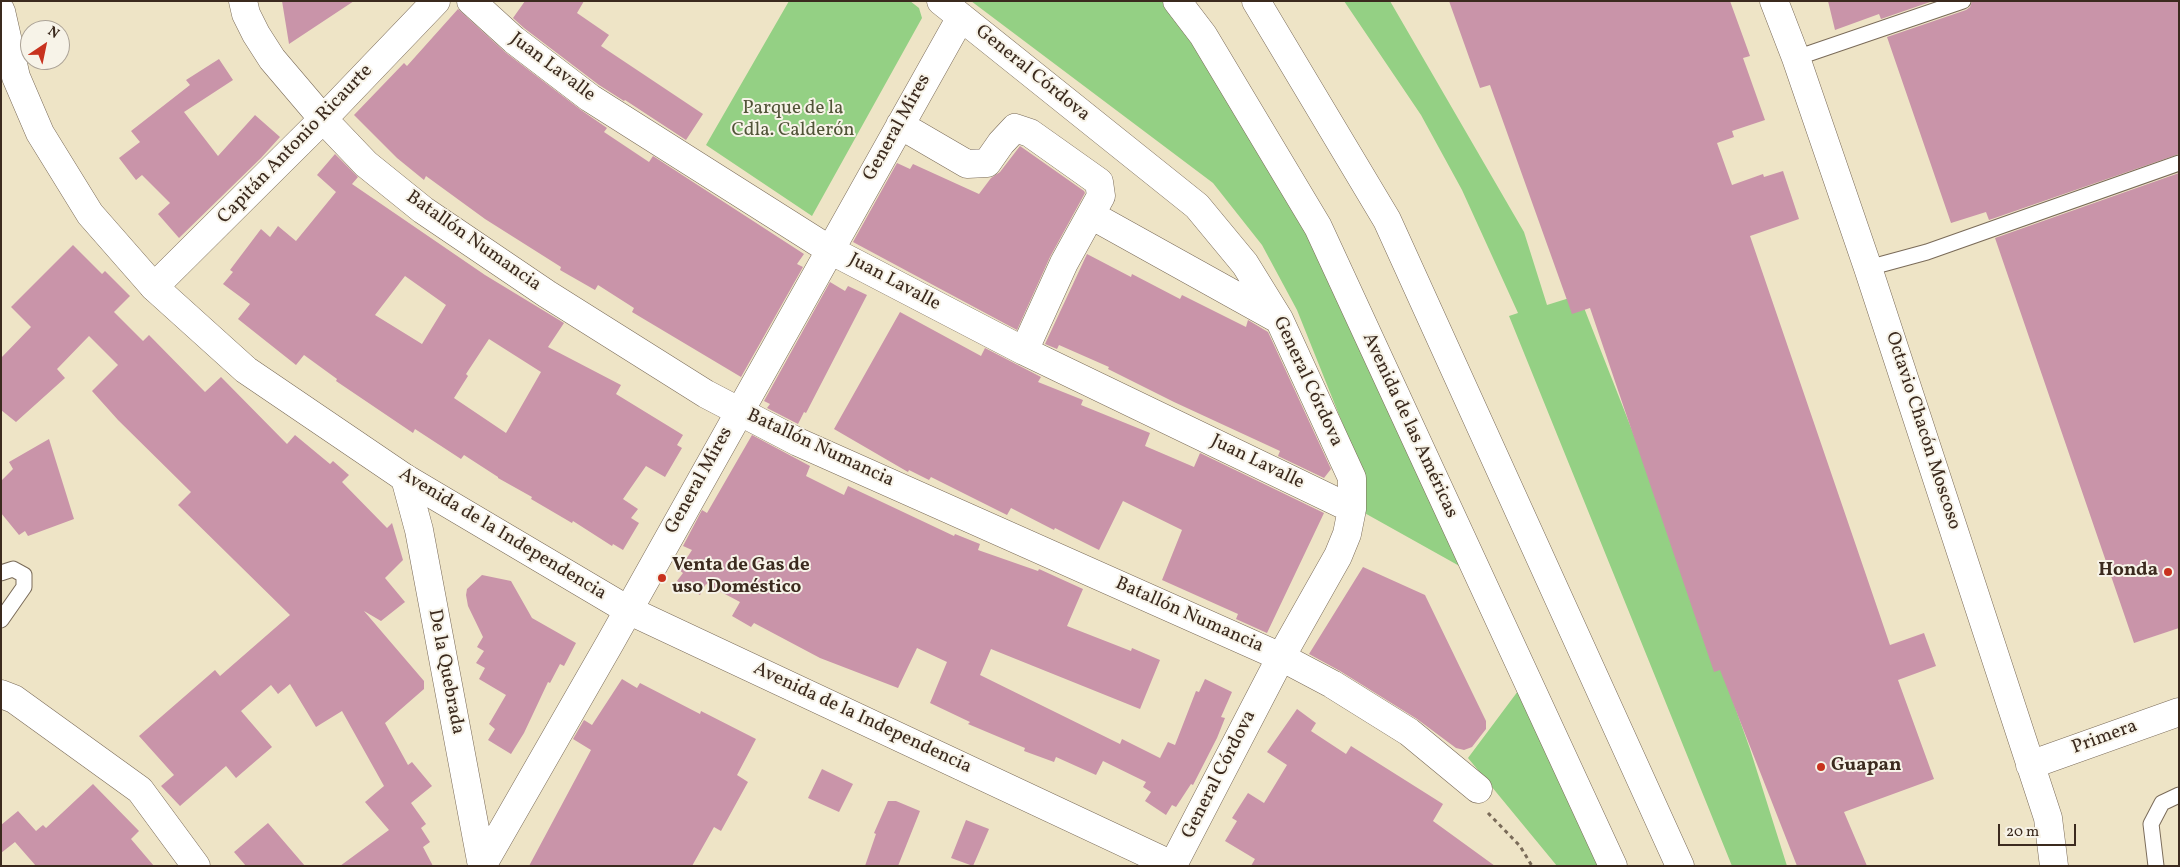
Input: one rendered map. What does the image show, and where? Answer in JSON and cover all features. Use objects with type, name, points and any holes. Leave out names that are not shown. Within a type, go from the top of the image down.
[{"type":"street","name":"Batallón Numancia","points":[[243,1],[246,14],[272,59],[323,119],[366,164],[423,210],[480,250],[706,394],[798,442],[1281,657],[1332,684],[1409,732],[1478,789]]},
{"type":"street","name":"Capitán Antonio Ricaurte","points":[[154,287],[323,119],[436,1]]},
{"type":"street","name":"Juan Lavalle","points":[[471,1],[521,45],[590,98],[830,250],[1024,350],[1352,509]]},
{"type":"street","name":"Avenida de las Américas","points":[[1177,1],[1203,35],[1318,228],[1613,866]]},
{"type":"street","points":[[1256,1],[1387,220],[1680,866]]},
{"type":"street","name":"Octavio Chacón Moscoso","points":[[1774,1],[1796,58],[1868,268],[2048,818],[2054,866]]},
{"type":"street","name":"General Mires","points":[[482,866],[900,125],[951,9]]},
{"type":"street","name":"General Córdova","points":[[951,9],[1197,206],[1246,264],[1279,319],[1352,478],[1352,509],[1347,534],[1338,556],[1281,657],[1174,866]]},
{"type":"street","name":"Avenida de la Independencia","points":[[1,11],[9,74],[40,133],[90,214],[154,287],[246,370],[405,478],[628,610],[1174,866]]},
{"type":"street","points":[[900,125],[966,164],[987,163],[1001,143],[1015,128],[1030,133],[1099,182],[1101,196],[1064,263],[1024,350]]},
{"type":"street","points":[[1091,215],[1279,319]]},
{"type":"street","name":"De la Quebrada","points":[[405,478],[419,530],[482,866]]},
{"type":"street","points":[[1,694],[14,699],[140,790],[196,866]]},
{"type":"street","name":"Primera","points":[[2030,765],[2179,712]]},
{"type":"lane","points":[[1796,58],[1963,1]]},
{"type":"lane","points":[[1868,268],[1927,252],[2179,163]]},
{"type":"lane","points":[[1,573],[12,568],[24,575],[24,587],[1,620]]},
{"type":"lane","points":[[2156,866],[2151,824],[2162,804],[2179,795]]},
{"type":"path","points":[[1478,789],[1483,808],[1492,820],[1520,846],[1532,866]]},
{"type":"green space","name":"Parque de la Cdla. Calderón","points":[[789,1],[910,1],[919,8],[922,18],[812,216],[706,145]]},
{"type":"green space","points":[[971,1],[1162,1],[1193,43],[1311,232],[1463,568],[1361,511],[1364,477],[1297,310],[1262,245],[1213,183]]},
{"type":"green space","points":[[1344,1],[1390,1],[1524,232],[1547,305],[1579,295],[1681,555],[1750,749],[1787,866],[1732,866],[1509,316],[1518,313],[1462,190],[1421,115]]},
{"type":"green space","points":[[1521,687],[1606,866],[1557,866],[1468,758]]},
{"type":"building","points":[[282,1],[354,1],[289,44]]},
{"type":"building","points":[[525,1],[584,1],[577,13],[609,35],[601,46],[703,114],[686,140],[599,85],[524,28],[513,18]]},
{"type":"building","points":[[1449,1],[1730,1],[1750,56],[1743,58],[1765,120],[1732,131],[1734,137],[1717,143],[1732,185],[1763,174],[1764,177],[1783,171],[1799,219],[1750,236],[1890,645],[1924,633],[1936,666],[1898,680],[1934,779],[1844,812],[1867,866],[1797,866],[1720,670],[1714,672],[1590,308],[1572,314],[1490,85],[1480,88]]},
{"type":"building","points":[[1828,1],[1933,1],[1881,19],[1879,14],[1835,30]]},
{"type":"building","points":[[1972,1],[2179,1],[2179,154],[1989,220],[1986,212],[1951,223],[1887,37],[1966,10],[1970,7]]},
{"type":"building","points":[[458,9],[505,52],[607,128],[604,132],[649,162],[653,156],[804,254],[797,264],[803,267],[741,377],[632,312],[634,308],[598,285],[595,290],[560,270],[561,267],[485,219],[426,176],[424,180],[397,158],[354,115],[404,63],[407,66]]},
{"type":"building","points":[[219,59],[233,80],[184,112],[218,156],[255,115],[280,137],[179,238],[158,214],[170,203],[142,175],[136,180],[119,158],[140,142],[131,131],[190,85],[186,80]]},
{"type":"building","points":[[1020,146],[1085,193],[1050,257],[1017,330],[853,242],[897,163],[910,169],[913,164],[979,194],[991,178],[1000,172]]},
{"type":"building","points":[[335,154],[358,177],[352,184],[485,275],[564,323],[548,347],[621,385],[616,394],[683,435],[677,445],[682,448],[665,477],[646,466],[623,499],[638,509],[631,518],[639,523],[623,550],[613,544],[612,546],[573,521],[572,523],[531,499],[532,497],[498,478],[464,455],[461,459],[415,429],[413,433],[336,381],[337,379],[304,355],[296,365],[238,319],[250,304],[223,284],[233,272],[230,270],[261,229],[270,237],[278,226],[296,241],[336,192],[317,175]],"holes":[[[405,276],[446,305],[422,344],[375,315]],[[489,339],[541,372],[506,433],[454,398],[468,376],[466,374]]]},
{"type":"building","points":[[2179,173],[2179,628],[2134,643],[1995,238]]},
{"type":"building","points":[[73,245],[102,274],[105,271],[130,296],[114,312],[143,341],[149,335],[205,392],[221,377],[287,444],[295,435],[330,464],[333,461],[349,475],[342,482],[387,528],[392,523],[403,560],[385,578],[405,602],[381,621],[364,611],[424,681],[424,689],[385,723],[408,765],[412,762],[432,786],[411,803],[426,824],[421,828],[430,842],[423,847],[433,866],[340,866],[389,830],[365,802],[384,786],[342,711],[316,727],[290,684],[278,694],[271,685],[241,711],[272,747],[236,778],[226,766],[180,806],[161,786],[174,775],[139,736],[215,670],[220,676],[290,615],[178,505],[191,492],[118,420],[92,391],[118,365],[89,336],[57,369],[65,378],[16,422],[1,410],[1,358],[31,327],[11,307]]},
{"type":"building","points":[[1087,254],[1131,277],[1132,274],[1180,299],[1182,295],[1246,327],[1248,320],[1268,332],[1331,469],[1324,478],[1278,456],[1280,451],[1174,402],[1108,369],[1109,367],[1059,345],[1057,349],[1045,344]]},
{"type":"building","points":[[830,282],[845,291],[848,286],[867,295],[806,413],[804,412],[798,424],[767,408],[770,404],[764,401]]},
{"type":"building","points":[[900,312],[981,356],[985,348],[1041,377],[1038,382],[1083,400],[1081,405],[1150,433],[1145,446],[1194,467],[1200,453],[1324,513],[1267,633],[1236,619],[1238,614],[1162,580],[1182,530],[1123,501],[1099,550],[1011,508],[1007,515],[931,477],[929,480],[909,470],[908,472],[834,429]]},
{"type":"building","points":[[752,435],[810,466],[806,476],[844,495],[848,486],[954,536],[955,534],[980,544],[978,550],[1038,571],[1039,569],[1083,589],[1067,626],[1131,651],[1132,648],[1160,660],[1140,709],[991,649],[980,675],[1120,744],[1122,739],[1160,758],[1168,742],[1175,745],[1196,691],[1199,692],[1205,679],[1232,692],[1221,717],[1225,718],[1217,738],[1193,785],[1191,784],[1176,807],[1172,805],[1166,815],[1145,801],[1151,792],[1143,787],[1146,782],[1103,761],[1096,775],[1056,757],[1054,762],[1024,751],[1025,748],[968,724],[970,722],[930,703],[947,662],[917,648],[898,688],[820,658],[754,623],[751,627],[732,616],[740,602],[706,584],[700,595],[677,581],[683,573],[679,570],[692,550],[683,546],[702,510],[707,513]]},
{"type":"building","points":[[49,439],[74,519],[28,536],[25,531],[19,535],[1,513],[1,481],[13,469],[9,462]]},
{"type":"building","points":[[1363,567],[1425,595],[1486,721],[1486,729],[1472,747],[1464,750],[1456,748],[1417,719],[1309,654]]},
{"type":"building","points":[[482,575],[511,581],[532,618],[576,643],[564,666],[560,664],[550,683],[548,682],[524,733],[511,754],[488,740],[495,729],[489,724],[506,695],[479,679],[485,668],[476,663],[484,651],[477,647],[483,637],[468,606],[466,595],[467,589]]},
{"type":"building","points":[[622,679],[637,688],[640,683],[700,714],[701,711],[756,739],[737,775],[748,782],[721,831],[714,827],[692,866],[529,866],[591,750],[573,739],[584,720],[592,725]]},
{"type":"building","points":[[1297,709],[1316,723],[1311,731],[1346,754],[1351,746],[1443,804],[1433,821],[1495,866],[1251,866],[1255,859],[1225,841],[1237,821],[1232,818],[1248,793],[1264,803],[1287,765],[1267,752]]},
{"type":"building","points":[[822,769],[853,784],[839,812],[808,798]]},
{"type":"building","points":[[93,784],[139,831],[131,839],[154,866],[36,866],[15,842],[1,853],[1,825],[18,811],[36,831],[43,825],[46,828]]},
{"type":"building","points":[[888,801],[896,801],[920,811],[898,866],[865,866],[876,834],[874,833]]},
{"type":"building","points":[[966,820],[989,829],[973,866],[951,858]]},
{"type":"building","points":[[268,823],[305,866],[246,866],[234,852]]},
{"type":"place","name":"Honda","points":[[2168,572]]},
{"type":"place","name":"Venta de Gas de uso Doméstico","points":[[662,578]]},
{"type":"place","name":"Guapan","points":[[1821,767]]}]
